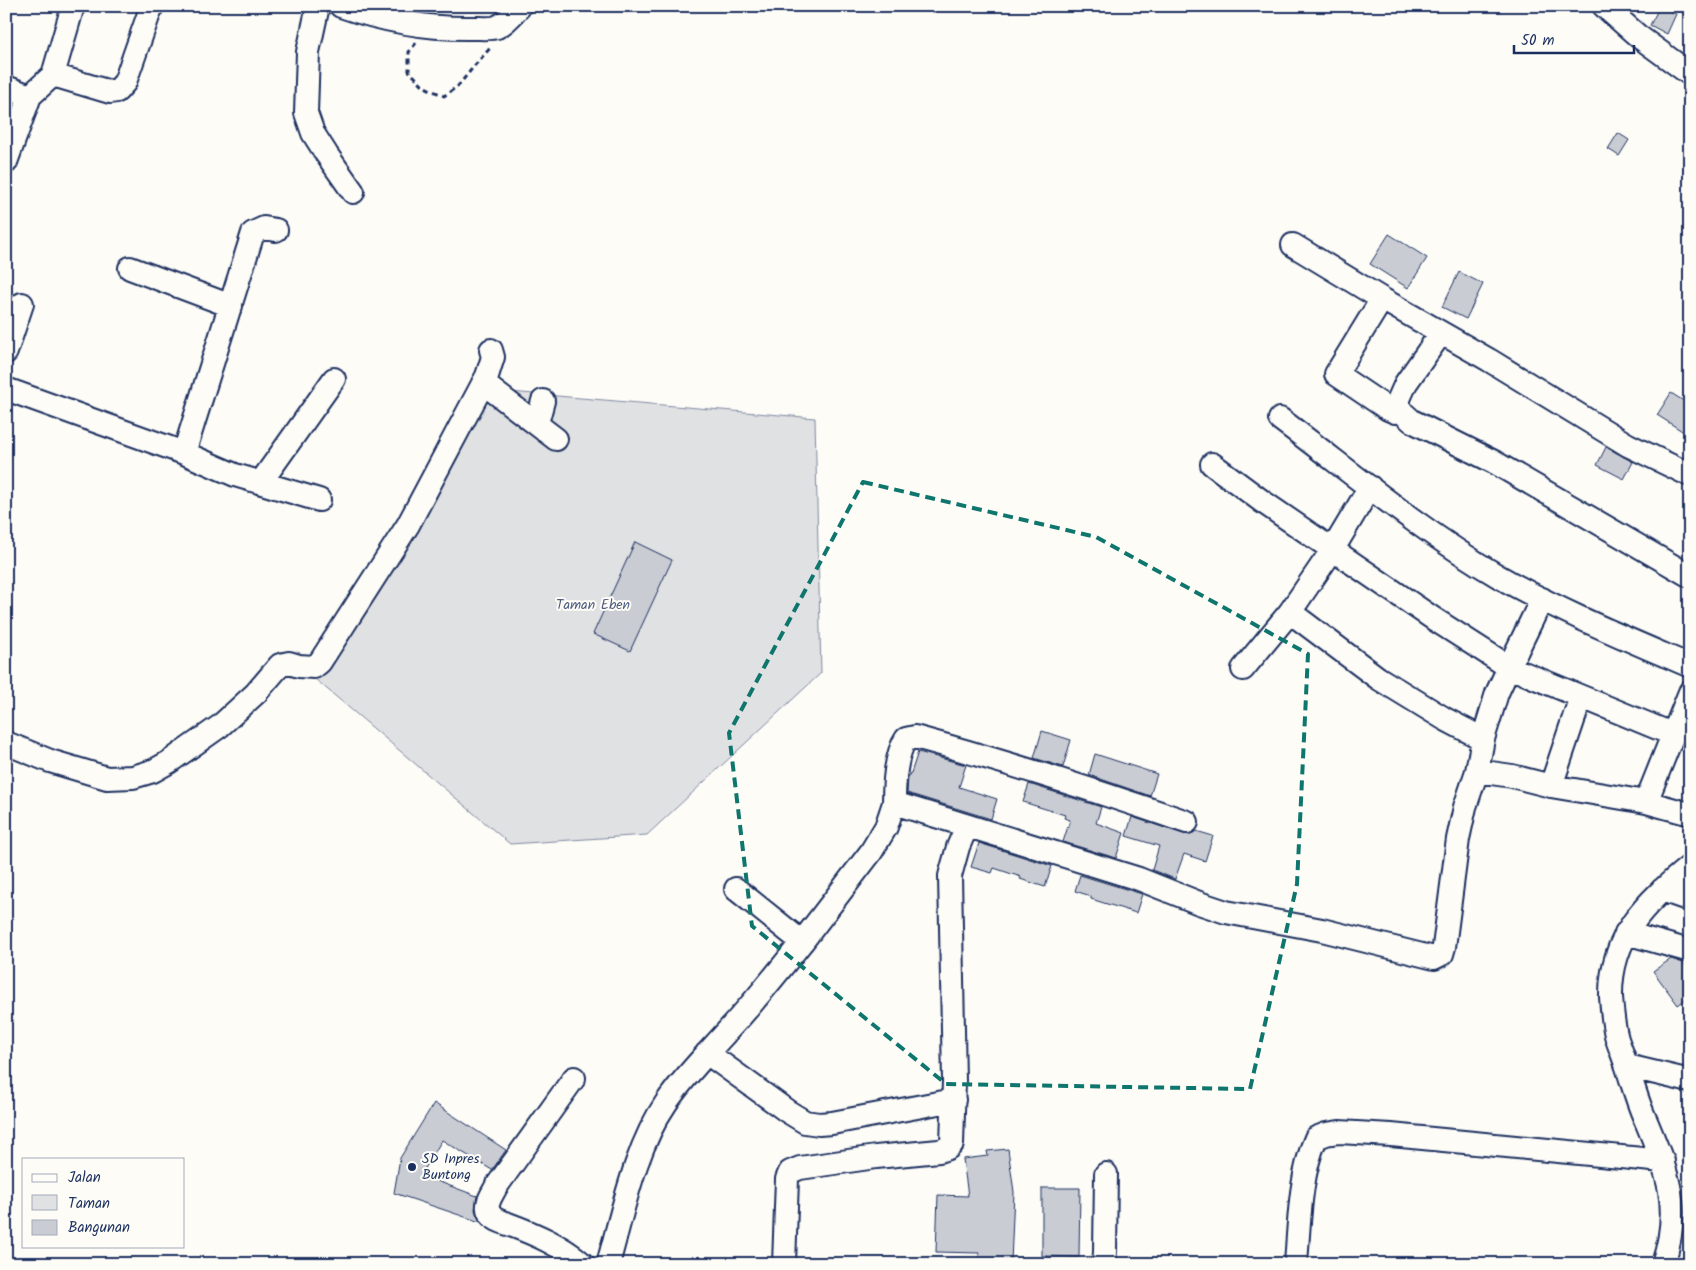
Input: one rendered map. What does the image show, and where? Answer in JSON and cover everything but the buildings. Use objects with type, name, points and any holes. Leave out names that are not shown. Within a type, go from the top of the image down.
[{"type":"street","points":[[7,158],[30,96],[53,75],[73,6]]},
{"type":"street","points":[[318,6],[308,52],[306,113],[313,133],[353,192]]},
{"type":"street","points":[[341,6],[367,15],[451,29],[496,27],[513,15],[520,6]]},
{"type":"street","points":[[1604,6],[1638,36],[1690,74]]},
{"type":"street","points":[[53,75],[110,92],[117,91],[125,82],[151,8]]},
{"type":"street","points":[[6,87],[30,96]]},
{"type":"street","points":[[184,454],[253,233],[264,228],[276,230]]},
{"type":"street","points":[[1293,245],[1382,299],[1489,360],[1628,445],[1690,475]]},
{"type":"street","points":[[130,268],[230,306]]},
{"type":"street","points":[[1382,299],[1336,374],[1395,412],[1401,411]]},
{"type":"street","points":[[6,352],[22,304]]},
{"type":"street","points":[[1441,333],[1406,383],[1398,401],[1401,411],[1412,421],[1494,462],[1690,576]]},
{"type":"street","points":[[6,743],[50,761],[107,778],[133,778],[153,771],[170,762],[220,726],[256,693],[280,665],[289,663],[314,667],[320,662],[340,633],[408,526],[482,383],[493,357],[491,350]]},
{"type":"street","points":[[262,482],[334,379]]},
{"type":"street","points":[[482,383],[556,439]]},
{"type":"street","points":[[6,389],[184,454],[235,475],[319,500]]},
{"type":"street","points":[[537,423],[543,401]]},
{"type":"street","points":[[1280,418],[1451,547],[1542,599],[1600,627],[1690,666]]},
{"type":"street","points":[[1212,464],[1263,502],[1434,619],[1508,667],[1672,734]]},
{"type":"street","points":[[1243,669],[1290,612],[1333,550],[1370,487]]},
{"type":"street","points":[[894,803],[1139,879],[1226,912],[1322,930],[1434,958],[1442,954],[1444,947],[1458,839],[1465,807],[1477,771],[1483,739],[1497,693],[1542,599]]},
{"type":"street","points":[[1290,612],[1378,678],[1445,719],[1483,739]]},
{"type":"street","points":[[1646,802],[1690,692]]},
{"type":"street","points":[[1551,786],[1581,697]]},
{"type":"street","points":[[608,1264],[637,1165],[654,1124],[666,1103],[707,1053],[770,983],[872,852],[886,827],[894,803],[894,784],[900,746],[906,739],[915,737],[982,756],[1084,787],[1187,822]]},
{"type":"street","points":[[1477,771],[1646,802],[1690,814]]},
{"type":"street","points":[[784,1264],[786,1179],[790,1172],[800,1168],[876,1157],[938,1151],[948,1148],[952,1144],[954,1100],[950,876],[955,855],[967,826]]},
{"type":"street","points":[[1663,1264],[1672,1228],[1672,1199],[1663,1161],[1644,1118],[1617,1038],[1613,1021],[1611,983],[1616,956],[1626,933],[1635,919],[1662,890],[1690,866]]},
{"type":"street","points":[[736,888],[802,942]]},
{"type":"street","points":[[1662,890],[1690,900]]},
{"type":"street","points":[[1626,933],[1690,951]]},
{"type":"street","points":[[707,1053],[805,1122],[832,1123],[954,1100]]},
{"type":"street","points":[[1627,1066],[1690,1081]]},
{"type":"street","points":[[574,1078],[519,1158],[496,1187],[488,1205],[488,1211],[493,1217],[558,1245],[583,1264]]},
{"type":"street","points":[[1296,1264],[1302,1195],[1311,1150],[1316,1138],[1326,1134],[1339,1132],[1391,1135],[1663,1161]]},
{"type":"street","points":[[1104,1264],[1106,1252],[1106,1174]]},
{"type":"path","points":[[428,26],[409,52],[409,71],[425,87],[444,96],[458,86],[492,47],[496,27]]},
{"type":"highlighted area","points":[[863,482],[1096,537],[1308,654],[1297,884],[1250,1089],[946,1084],[752,926],[729,733]]},
{"type":"green space","name":"Taman Eben","points":[[475,389],[815,418],[821,673],[647,835],[510,844],[308,673],[382,565]]},
{"type":"place","name":"SD Inpres Buntong","points":[[412,1167]]}]
